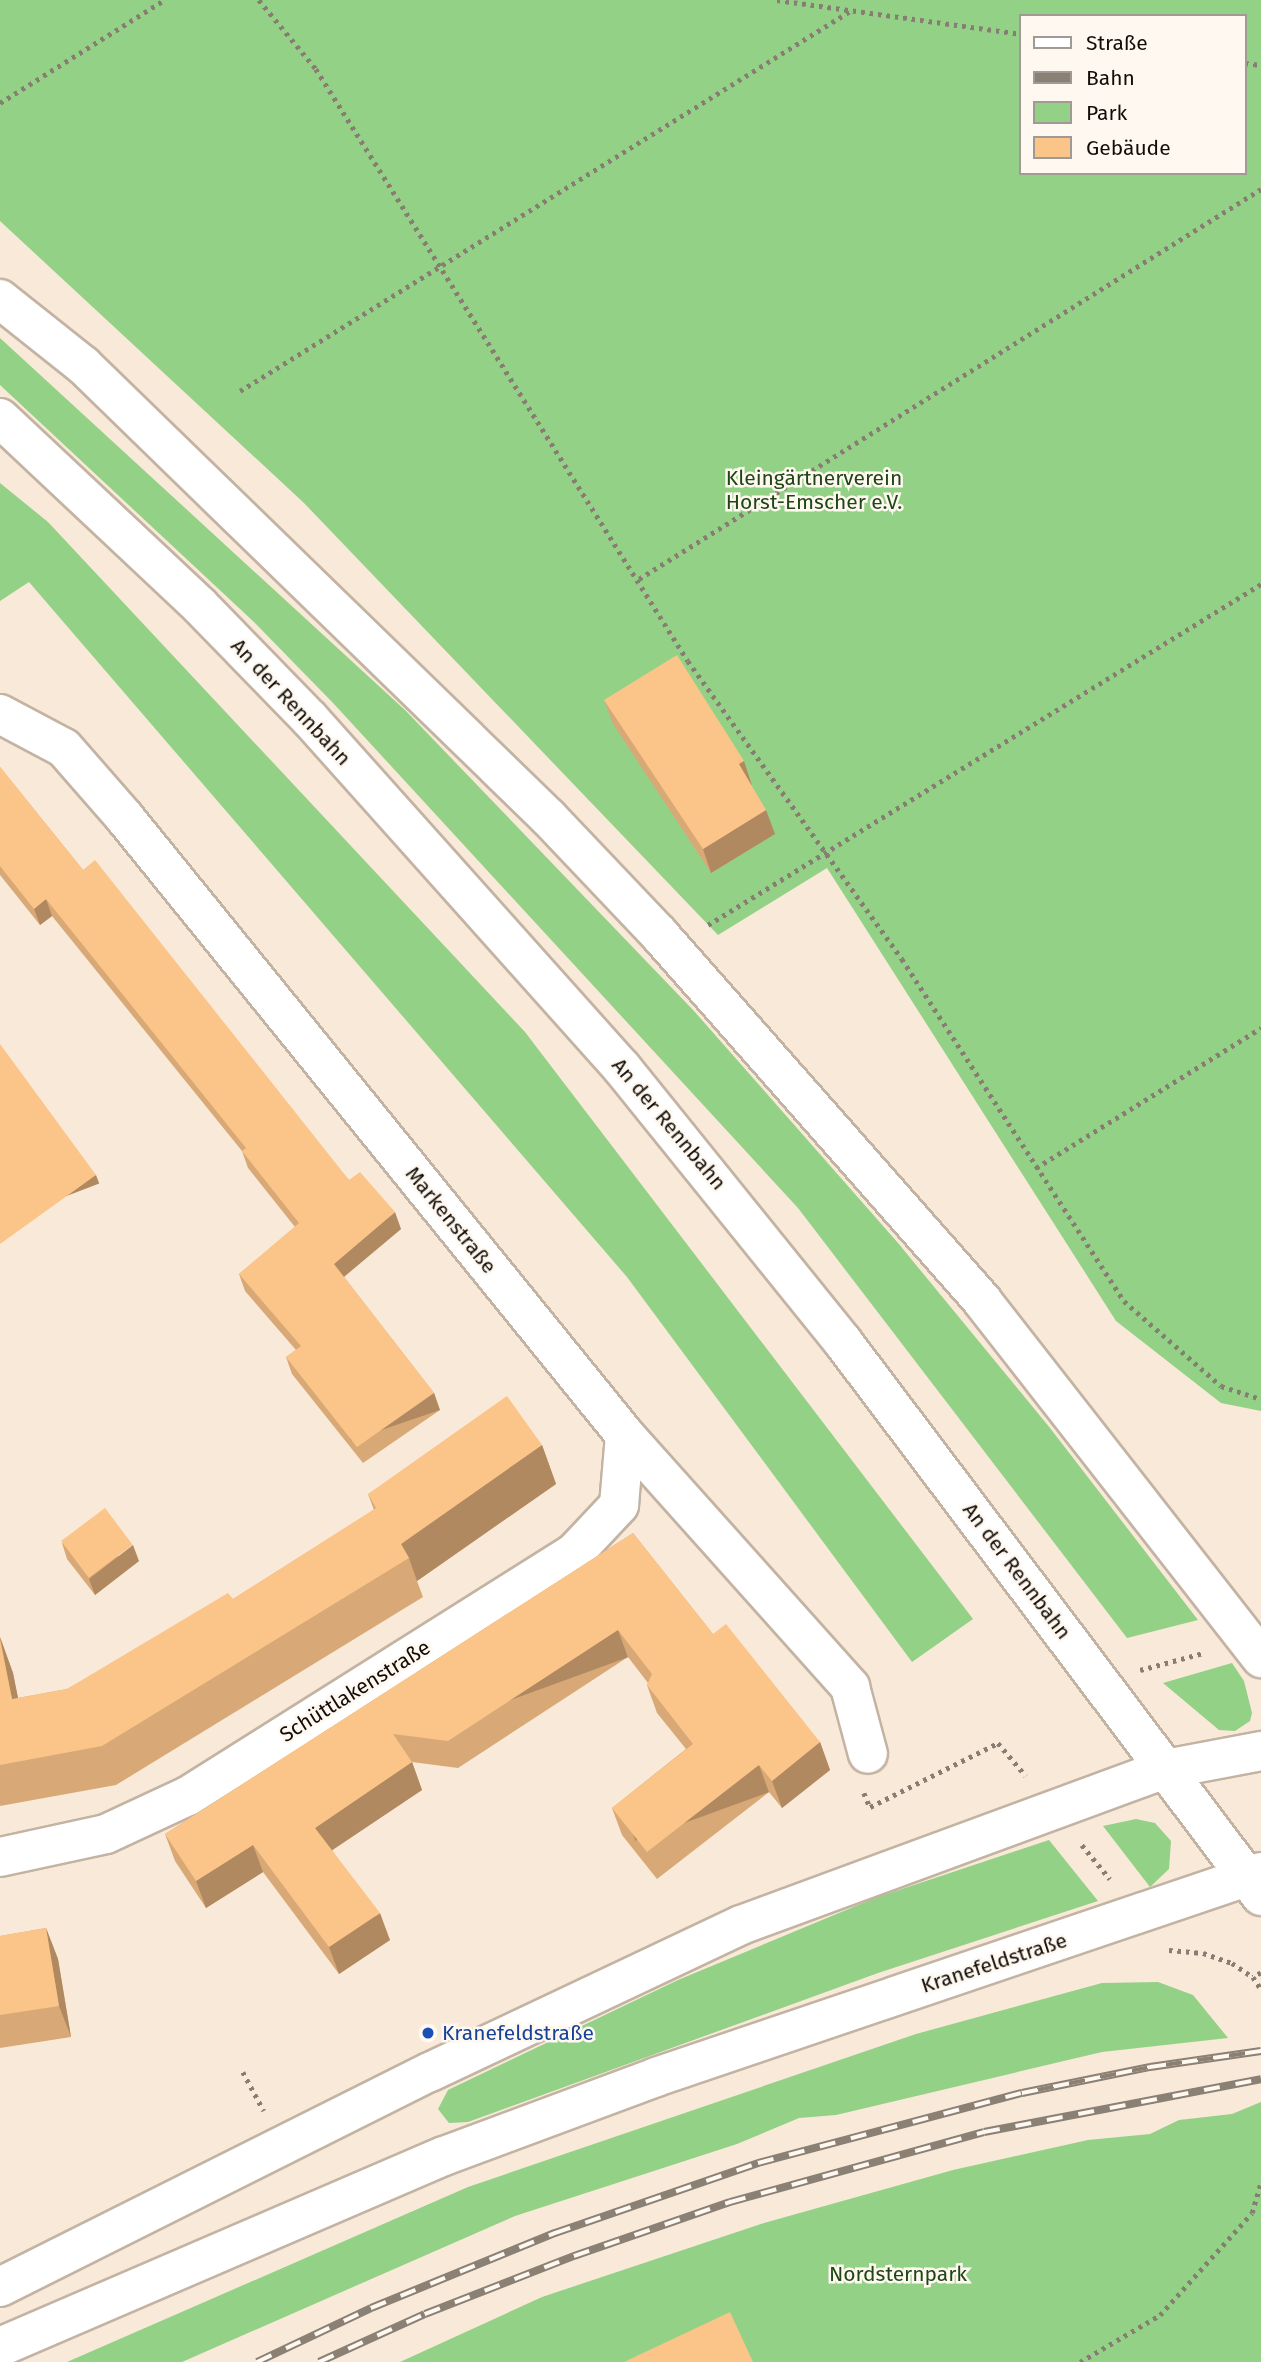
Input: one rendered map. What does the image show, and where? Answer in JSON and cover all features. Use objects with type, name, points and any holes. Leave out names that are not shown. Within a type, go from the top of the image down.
[{"type":"street","points":[[0,299],[103,384],[549,818],[673,949],[983,1302],[1254,1649]]},
{"type":"street","name":"An der Rennbahn","points":[[0,418],[200,606],[310,719],[622,1068],[769,1246],[1166,1769],[1256,1881]]},
{"type":"street","name":"Markenstraße","points":[[0,714],[64,748],[116,808],[625,1435],[850,1686],[868,1754]]},
{"type":"street","name":"Schüttlakenstraße","points":[[0,1857],[106,1833],[188,1796],[574,1553],[619,1505],[625,1435]]},
{"type":"street","points":[[0,2287],[430,2072],[741,1924],[1052,1808],[1166,1769],[1261,1751]]},
{"type":"street","name":"Kranefeldstraße","points":[[0,2347],[457,2151],[656,2077],[1138,1914],[1256,1881]]},
{"type":"path","points":[[0,103],[164,0]]},
{"type":"path","points":[[259,0],[316,69],[437,268],[639,579],[688,660],[828,853],[1124,1301],[1221,1386],[1261,1399]]},
{"type":"path","points":[[777,0],[1020,34]]},
{"type":"path","points":[[240,391],[850,11]]},
{"type":"path","points":[[639,579],[1261,189]]},
{"type":"path","points":[[673,949],[1261,584]]},
{"type":"path","points":[[1036,1168],[1261,1028]]},
{"type":"path","points":[[1099,1681],[1254,1649]]},
{"type":"path","points":[[870,1807],[998,1743],[1167,1949],[1203,1953],[1253,1977],[1261,1989]]},
{"type":"path","points":[[1253,1977],[1261,1973]]},
{"type":"path","points":[[1080,2362],[1160,2315],[1252,2213],[1261,2182]]},
{"type":"green space","name":"Kleingärtnerverein Horst-Emscher e.V.","points":[[0,0],[1261,0],[1261,1411],[1221,1403],[1116,1321],[827,868],[718,935],[304,503],[0,221]]},
{"type":"green space","points":[[0,338],[406,711],[694,1011],[898,1243],[1050,1428],[1198,1620],[1127,1638],[798,1208],[334,704],[254,622],[0,385]]},
{"type":"green space","points":[[0,483],[48,522],[525,1032],[973,1619],[912,1662],[627,1277],[29,582],[0,601]]},
{"type":"green space","points":[[1232,1663],[1244,1681],[1252,1713],[1250,1721],[1235,1731],[1219,1730],[1163,1683]]},
{"type":"green space","points":[[1136,1819],[1155,1823],[1171,1841],[1169,1869],[1150,1887],[1103,1826]]},
{"type":"green space","points":[[1049,1840],[1098,1901],[878,1973],[468,2122],[449,2123],[438,2109],[448,2090],[678,1980],[875,1898]]},
{"type":"green space","points":[[1158,1982],[1193,1995],[1228,2038],[1102,2052],[836,2115],[799,2118],[737,2144],[515,2216],[182,2362],[67,2362],[468,2187],[916,2034],[1102,1983]]},
{"type":"green space","name":"Nordsternpark","points":[[1261,2102],[1261,2362],[400,2362],[542,2297],[764,2223],[953,2170],[1088,2140],[1150,2134],[1179,2120],[1232,2114]]},
{"type":"building","points":[[677,655],[744,761],[739,764],[766,810],[703,849],[604,700]]},
{"type":"building","points":[[0,767],[83,870],[95,860],[349,1180],[360,1172],[395,1212],[334,1264],[434,1393],[357,1447],[286,1357],[301,1346],[239,1274],[299,1223],[242,1151],[246,1148],[46,899],[34,909],[0,866]]},
{"type":"building","points":[[0,1044],[96,1175],[0,1244]]},
{"type":"building","points":[[507,1396],[542,1445],[401,1544],[409,1558],[102,1746],[0,1765],[0,1640],[12,1699],[67,1689],[228,1593],[233,1599],[376,1508],[368,1494]]},
{"type":"building","points":[[105,1508],[133,1545],[89,1578],[61,1541]]},
{"type":"building","points":[[633,1533],[713,1634],[726,1624],[820,1742],[772,1781],[759,1765],[647,1852],[612,1808],[693,1744],[647,1685],[652,1674],[618,1630],[448,1741],[393,1734],[412,1762],[315,1828],[380,1913],[329,1947],[253,1845],[196,1881],[165,1834]]},
{"type":"building","points":[[46,1928],[59,2006],[0,2015],[0,1936]]},
{"type":"building","points":[[730,2312],[753,2362],[624,2362]]},
{"type":"railway","points":[[257,2362],[371,2308],[555,2233],[758,2163],[1022,2093],[1150,2067],[1261,2051]]},
{"type":"railway","points":[[319,2362],[425,2314],[574,2256],[730,2202],[984,2132],[1261,2079]]},
{"type":"place","name":"Kranefeldstraße","points":[[428,2033]]}]
